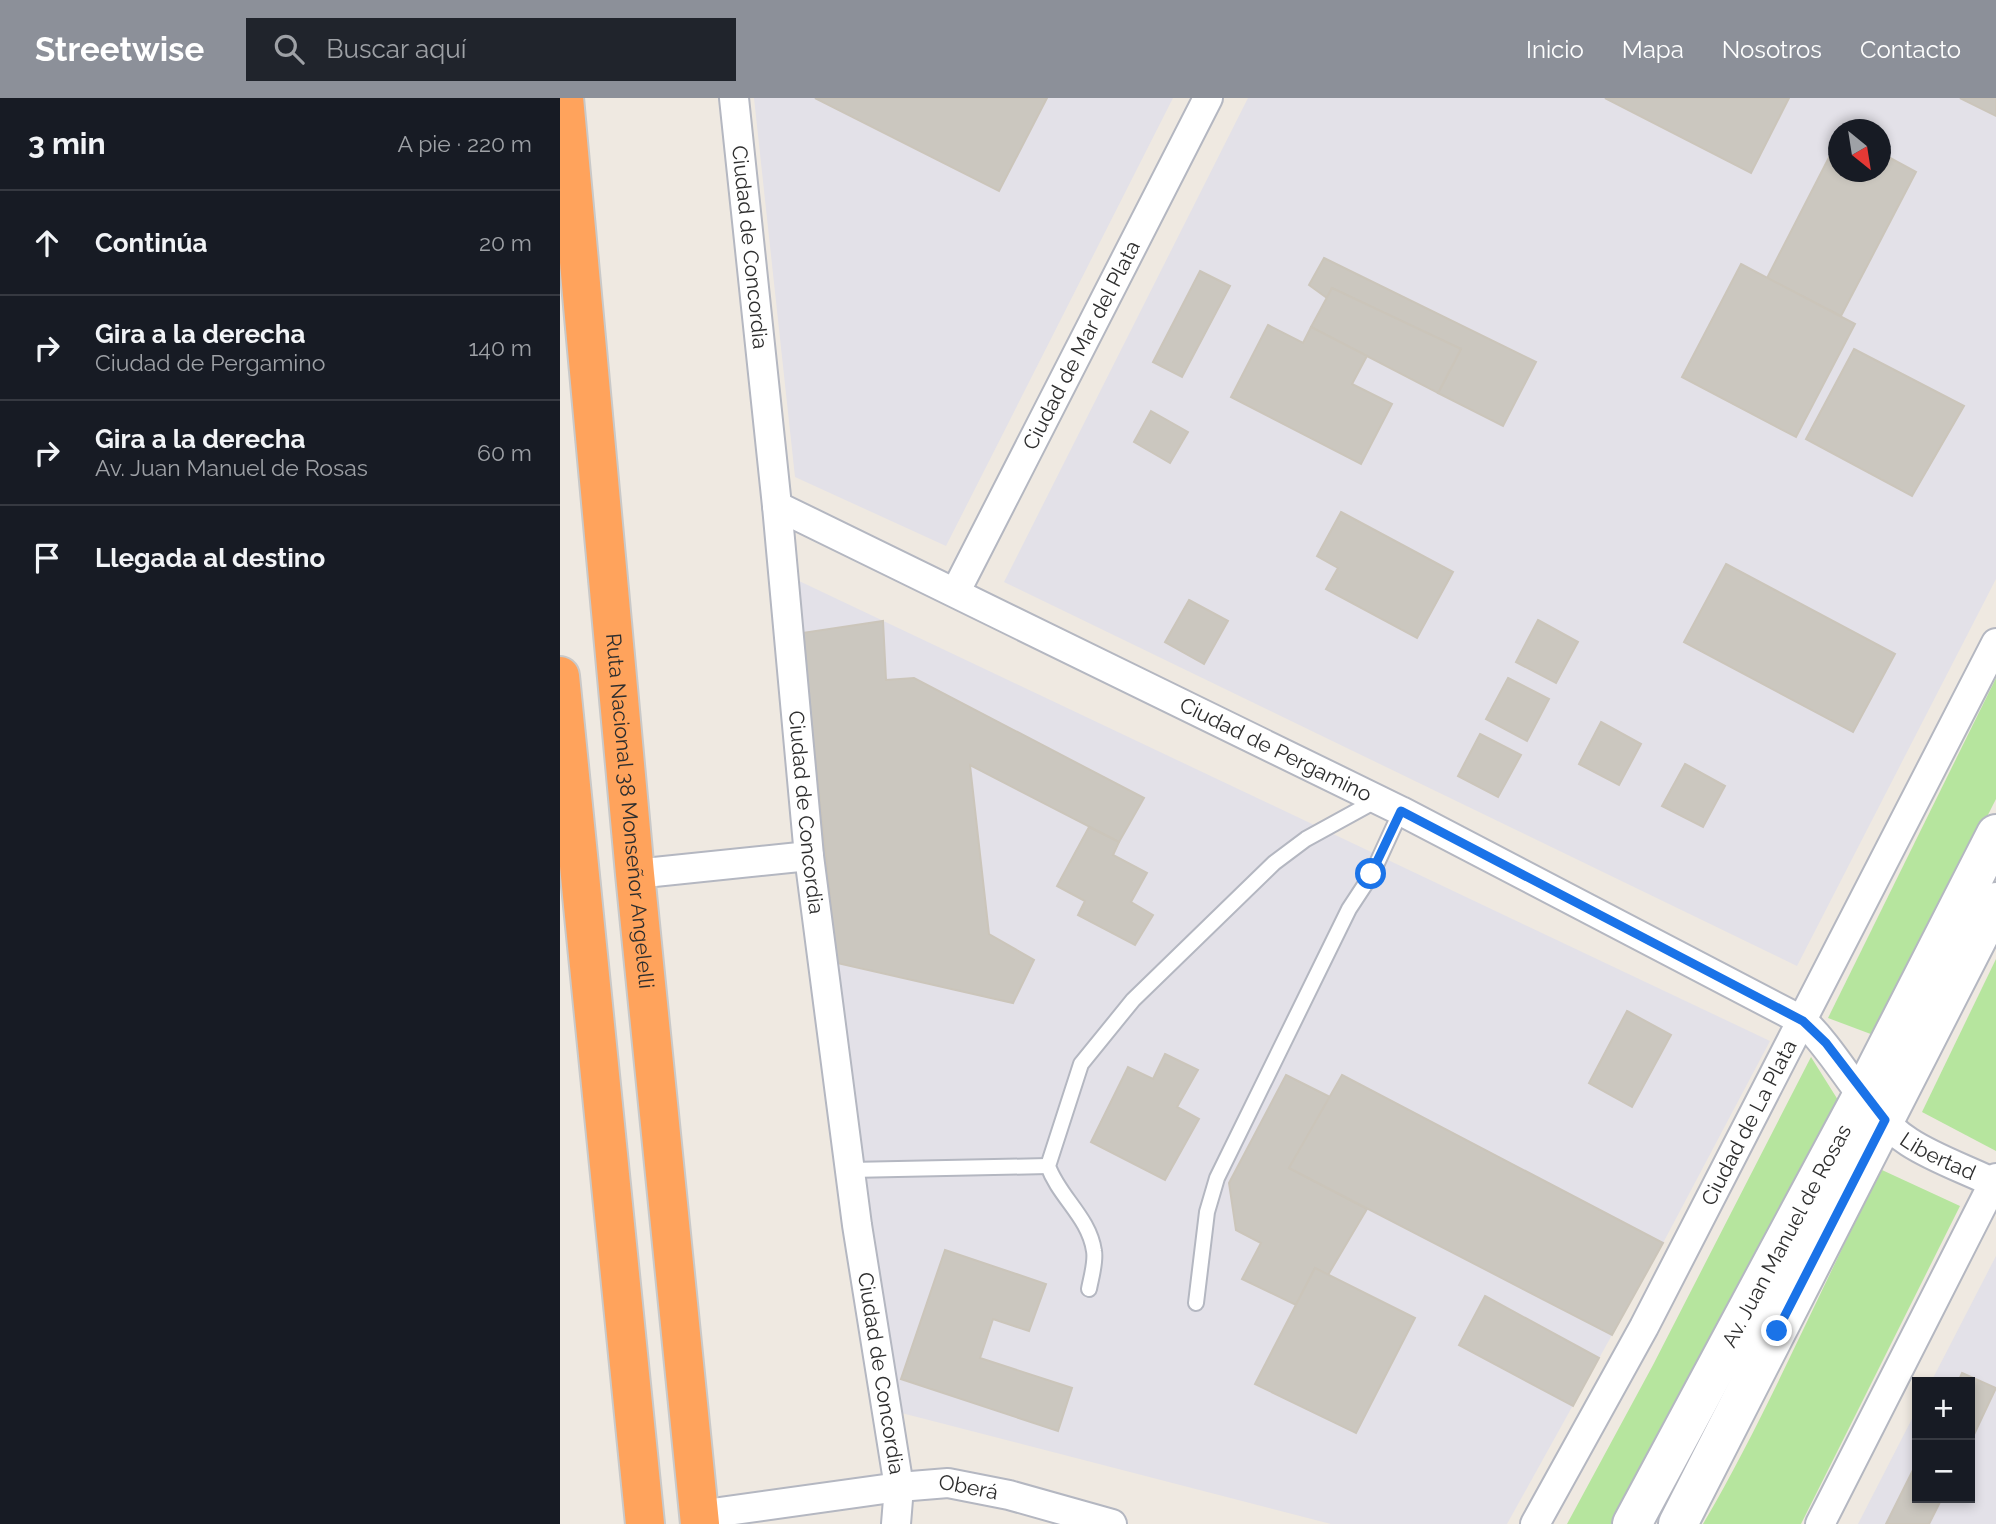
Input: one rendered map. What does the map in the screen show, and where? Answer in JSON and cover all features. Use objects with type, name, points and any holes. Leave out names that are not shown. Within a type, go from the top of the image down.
[{"type":"highway","name":"Ruta Nacional 38 Monseñor Angelelli","points":[[564,98],[635,874],[699,1520]]},
{"type":"highway","points":[[560,676],[562,718],[645,1524]]},
{"type":"main road","name":"Av. Juan Manuel de Rosas","points":[[1678,1524],[1874,1107],[1996,834]]},
{"type":"main road","name":"Av. Juan Manuel de Rosas","points":[[1632,1524],[1996,902]]},
{"type":"street","name":"Ciudad de Concordia","points":[[734,98],[777,506],[809,856],[850,1170],[899,1487],[896,1524]]},
{"type":"street","name":"Ciudad de Mar del Plata","points":[[956,591],[1208,98]]},
{"type":"street","name":"Ciudad de Pergamino","points":[[777,506],[956,591],[1389,806],[1803,1021],[1826,1043],[1874,1107]]},
{"type":"street","name":"Ciudad de La Plata","points":[[1535,1524],[1644,1327],[1996,643]]},
{"type":"street","points":[[635,874],[809,856]]},
{"type":"street","name":"Libertad","points":[[1874,1107],[1908,1141],[1995,1182]]},
{"type":"street","points":[[1820,1524],[1995,1182]]},
{"type":"street","name":"Oberá","points":[[699,1520],[899,1487],[948,1483],[1009,1495],[1112,1524]]},
{"type":"lane","points":[[1089,1289],[1094,1253],[1083,1220],[1054,1182],[1048,1166],[1081,1064],[1133,1000],[1274,863],[1306,839],[1389,806]]},
{"type":"lane","points":[[1196,1303],[1207,1212],[1217,1178],[1349,909],[1371,874],[1389,806]]},
{"type":"lane","points":[[850,1170],[1048,1166]]},
{"type":"shaded area","points":[[754,98],[1173,98],[946,546],[795,477]]},
{"type":"shaded area","points":[[1248,98],[1996,98],[1996,579],[1797,966],[1004,582]]},
{"type":"shaded area","points":[[797,580],[1770,1041],[1663,1243],[1507,1524],[1331,1524],[890,1410],[823,839]]},
{"type":"shaded area","points":[[1996,1256],[1996,1524],[1858,1524],[1912,1419],[1912,1503],[1975,1503],[1975,1377],[1934,1377]]},
{"type":"green space","points":[[1996,678],[1996,799],[1876,1036],[1828,1018]]},
{"type":"green space","points":[[1996,959],[1996,1151],[1922,1112]]},
{"type":"green space","points":[[1811,1057],[1843,1108],[1619,1524],[1567,1524],[1653,1365]]},
{"type":"green space","points":[[1882,1170],[1960,1206],[1801,1524],[1703,1524],[1751,1437]]},
{"type":"building","points":[[815,98],[1047,98],[999,191]]},
{"type":"building","points":[[1605,98],[1789,98],[1751,173]]},
{"type":"building","points":[[1960,98],[1996,98],[1996,116]]},
{"type":"building","points":[[1891,158],[1916,172],[1841,316],[1767,278],[1828,159],[1828,182],[1891,182]]},
{"type":"building","points":[[1324,258],[1536,362],[1503,426],[1438,393],[1461,349],[1332,288],[1327,298],[1309,285]]},
{"type":"building","points":[[1741,264],[1855,324],[1796,437],[1682,377]]},
{"type":"building","points":[[1200,271],[1230,286],[1182,377],[1153,362]]},
{"type":"building","points":[[1332,288],[1461,349],[1438,393],[1311,327]]},
{"type":"building","points":[[1268,325],[1303,343],[1311,327],[1367,356],[1352,384],[1392,404],[1361,464],[1231,397]]},
{"type":"building","points":[[1854,349],[1964,406],[1912,496],[1806,439]]},
{"type":"building","points":[[1151,411],[1188,432],[1170,463],[1134,442]]},
{"type":"building","points":[[1341,512],[1453,572],[1417,638],[1326,589],[1338,568],[1317,556]]},
{"type":"building","points":[[1726,564],[1895,654],[1853,732],[1684,642]]},
{"type":"building","points":[[1189,600],[1228,621],[1204,664],[1165,642]]},
{"type":"building","points":[[1538,620],[1578,642],[1556,683],[1516,662]]},
{"type":"building","points":[[883,621],[886,680],[914,678],[1144,798],[1119,842],[970,765],[989,934],[1034,960],[1013,1003],[837,963],[802,633]]},
{"type":"building","points":[[1508,678],[1549,699],[1527,741],[1486,719]]},
{"type":"building","points":[[1601,722],[1641,744],[1619,785],[1579,764]]},
{"type":"building","points":[[1480,734],[1521,755],[1498,797],[1458,776]]},
{"type":"building","points":[[1685,764],[1725,786],[1703,827],[1662,806]]},
{"type":"building","points":[[1089,827],[1119,842],[1113,855],[1147,873],[1131,902],[1153,915],[1135,945],[1078,915],[1085,901],[1057,886]]},
{"type":"building","points":[[1627,1011],[1671,1035],[1632,1107],[1589,1083]]},
{"type":"building","points":[[1165,1054],[1198,1070],[1177,1107],[1199,1119],[1165,1180],[1091,1142],[1128,1067],[1153,1079]]},
{"type":"building","points":[[1286,1075],[1330,1097],[1289,1168],[1367,1209],[1328,1275],[1315,1268],[1296,1305],[1242,1279],[1261,1243],[1236,1230],[1229,1183]]},
{"type":"building","points":[[1342,1075],[1663,1243],[1612,1335],[1289,1168]]},
{"type":"building","points":[[945,1250],[1046,1284],[1029,1331],[993,1319],[980,1358],[1072,1388],[1058,1431],[901,1379]]},
{"type":"building","points":[[1315,1268],[1415,1318],[1356,1433],[1255,1384]]},
{"type":"building","points":[[1485,1296],[1599,1358],[1573,1406],[1459,1345]]},
{"type":"building","points":[[1975,1379],[1996,1388],[1975,1432]]},
{"type":"building","points":[[1912,1472],[1912,1503],[1940,1503],[1929,1524],[1886,1524]]},
{"type":"route","points":[[1371,874],[1401,811],[1803,1021],[1826,1043],[1885,1120],[1777,1331]]}]
